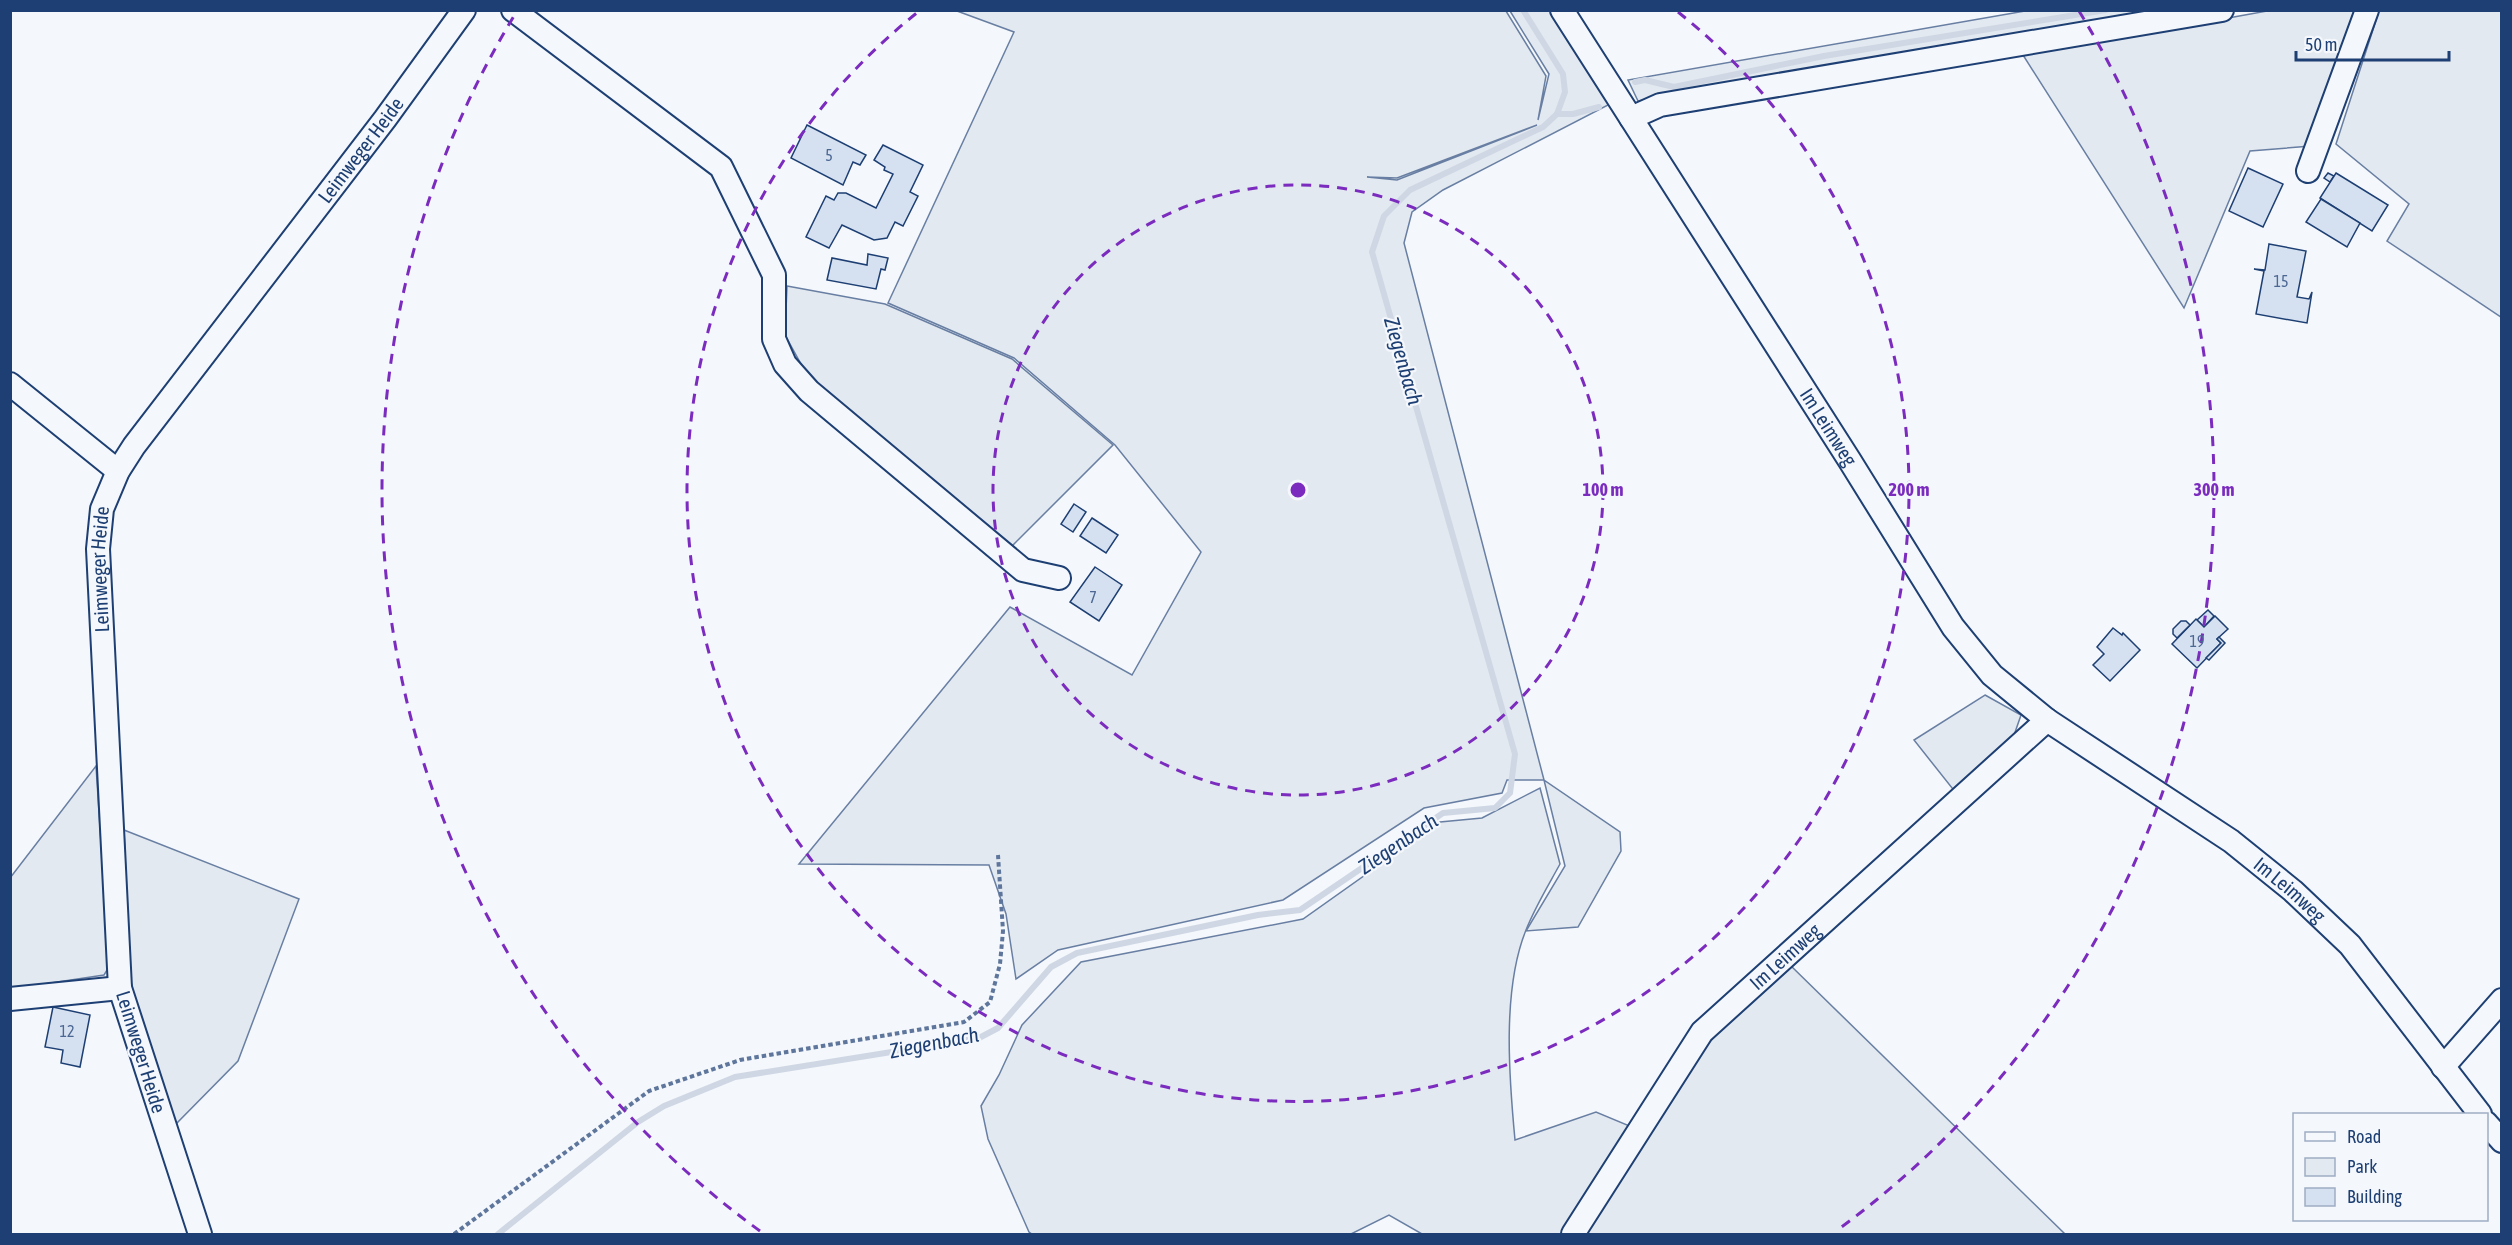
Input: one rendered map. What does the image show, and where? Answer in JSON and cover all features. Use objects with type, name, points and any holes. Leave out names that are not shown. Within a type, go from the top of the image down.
[{"type":"street","name":"Leimweger Heide","points":[[200,1234],[120,988],[98,549],[102,509],[118,471],[134,446],[385,119],[464,10]]},
{"type":"street","points":[[513,10],[721,167],[774,276],[774,339],[785,364],[809,391],[1023,570],[1059,578]]},
{"type":"street","name":"Im Leimweg","points":[[1562,10],[1850,461],[1953,627],[1992,675],[2047,720],[2231,841],[2293,891],[2350,945],[2479,1113]]},
{"type":"street","points":[[1631,118],[1660,105],[2222,10]]},
{"type":"street","points":[[2308,171],[2367,10]]},
{"type":"street","points":[[10,384],[118,471]]},
{"type":"street","name":"Im Leimweg","points":[[1573,1234],[1702,1032],[2047,720]]},
{"type":"street","points":[[10,999],[120,988]]},
{"type":"street","points":[[2443,1067],[2502,1000]]},
{"type":"street","points":[[2488,1124],[2502,1141]]},
{"type":"path","points":[[454,1234],[649,1091],[740,1060],[964,1022],[990,1002],[1000,964],[1003,932],[998,855]]},
{"type":"green space","points":[[2355,10],[2311,146],[2250,151],[2184,308],[2023,55],[2267,11]]},
{"type":"green space","points":[[957,11],[1506,11],[1546,76],[1538,120],[1549,74],[1510,11],[1551,11],[1610,104],[1443,190],[1412,212],[1404,243],[1544,780],[1507,780],[1502,793],[1424,808],[1283,900],[1058,950],[1016,979],[1006,914],[989,865],[799,864],[1010,607],[1132,675],[1201,552],[1115,445],[1014,358],[888,303],[1014,32]],"holes":[[[1537,125],[1397,180],[1367,177],[1397,178]]]},
{"type":"green space","points":[[2025,11],[2159,11],[1638,101],[1628,80]]},
{"type":"green space","points":[[2379,11],[2501,11],[2501,317],[2387,241],[2409,204],[2336,144]]},
{"type":"green space","points":[[787,286],[885,304],[1012,359],[1113,445],[1012,546],[811,382],[785,335]]},
{"type":"green space","points":[[1985,695],[2021,715],[2012,741],[1956,793],[1914,740]]},
{"type":"green space","points":[[96,766],[109,967],[104,975],[11,989],[10,878]]},
{"type":"green space","points":[[1544,780],[1620,832],[1621,851],[1578,927],[1526,931],[1565,866]]},
{"type":"green space","points":[[1540,788],[1560,864],[1526,930],[1518,953],[1513,979],[1509,1034],[1515,1140],[1596,1112],[1632,1127],[1562,1234],[1422,1234],[1389,1215],[1351,1234],[1032,1234],[1029,1232],[988,1139],[981,1106],[999,1075],[1022,1025],[1081,962],[1303,919],[1440,822],[1482,818]]},
{"type":"green space","points":[[124,830],[299,899],[238,1061],[172,1128],[130,981]]},
{"type":"green space","points":[[1790,965],[2065,1234],[1583,1234],[1685,1071],[1730,1018]]},
{"type":"building","points":[[807,125],[866,155],[860,165],[853,162],[843,185],[791,158]]},
{"type":"building","points":[[883,145],[923,165],[910,192],[918,196],[903,226],[895,222],[887,238],[874,240],[842,225],[829,248],[806,237],[826,196],[834,200],[838,193],[846,193],[876,208],[893,174],[884,170],[885,167],[874,160]]},
{"type":"building","points":[[2248,168],[2283,184],[2263,227],[2229,211]]},
{"type":"building","points":[[2328,173],[2334,176],[2330,182],[2324,178]]},
{"type":"building","points":[[2336,173],[2388,205],[2372,231],[2320,198]]},
{"type":"building","points":[[2321,199],[2360,223],[2347,247],[2306,222]]},
{"type":"building","points":[[2269,244],[2306,251],[2297,297],[2309,299],[2312,292],[2307,323],[2256,314],[2264,271],[2254,269],[2265,270]]},
{"type":"building","points":[[868,254],[888,258],[885,270],[881,269],[876,289],[827,280],[832,258],[867,265]]},
{"type":"building","points":[[1074,504],[1086,512],[1073,532],[1061,524]]},
{"type":"building","points":[[1092,518],[1118,535],[1106,553],[1080,536]]},
{"type":"building","points":[[1095,567],[1122,585],[1099,621],[1070,602]]},
{"type":"building","points":[[2208,610],[2214,616],[2204,627],[2197,620]]},
{"type":"building","points":[[2215,616],[2228,629],[2217,639],[2221,643],[2197,668],[2172,644],[2196,619],[2204,627]]},
{"type":"building","points":[[2181,621],[2186,621],[2190,625],[2177,638],[2173,634],[2173,629]]},
{"type":"building","points":[[2113,628],[2122,635],[2123,633],[2140,650],[2110,681],[2093,665],[2104,654],[2097,647]]},
{"type":"building","points":[[2219,637],[2225,643],[2209,660],[2206,658],[2221,643],[2217,639]]},
{"type":"building","points":[[53,1007],[90,1015],[80,1067],[61,1063],[63,1050],[45,1047]]},
{"type":"waterway","name":"Ziegenbach","points":[[498,1234],[638,1122],[664,1106],[735,1077],[979,1038],[998,1028],[1051,967],[1077,953],[1258,915],[1300,910],[1443,813],[1495,808],[1510,793],[1515,754],[1372,252],[1384,216],[1410,190],[1543,127],[1557,114],[1565,92],[1563,74],[1523,10]]},
{"type":"waterway","points":[[1635,82],[1645,80],[1674,87],[1824,56],[2106,10]]},
{"type":"waterway","points":[[1557,114],[1573,114],[1599,107]]}]
